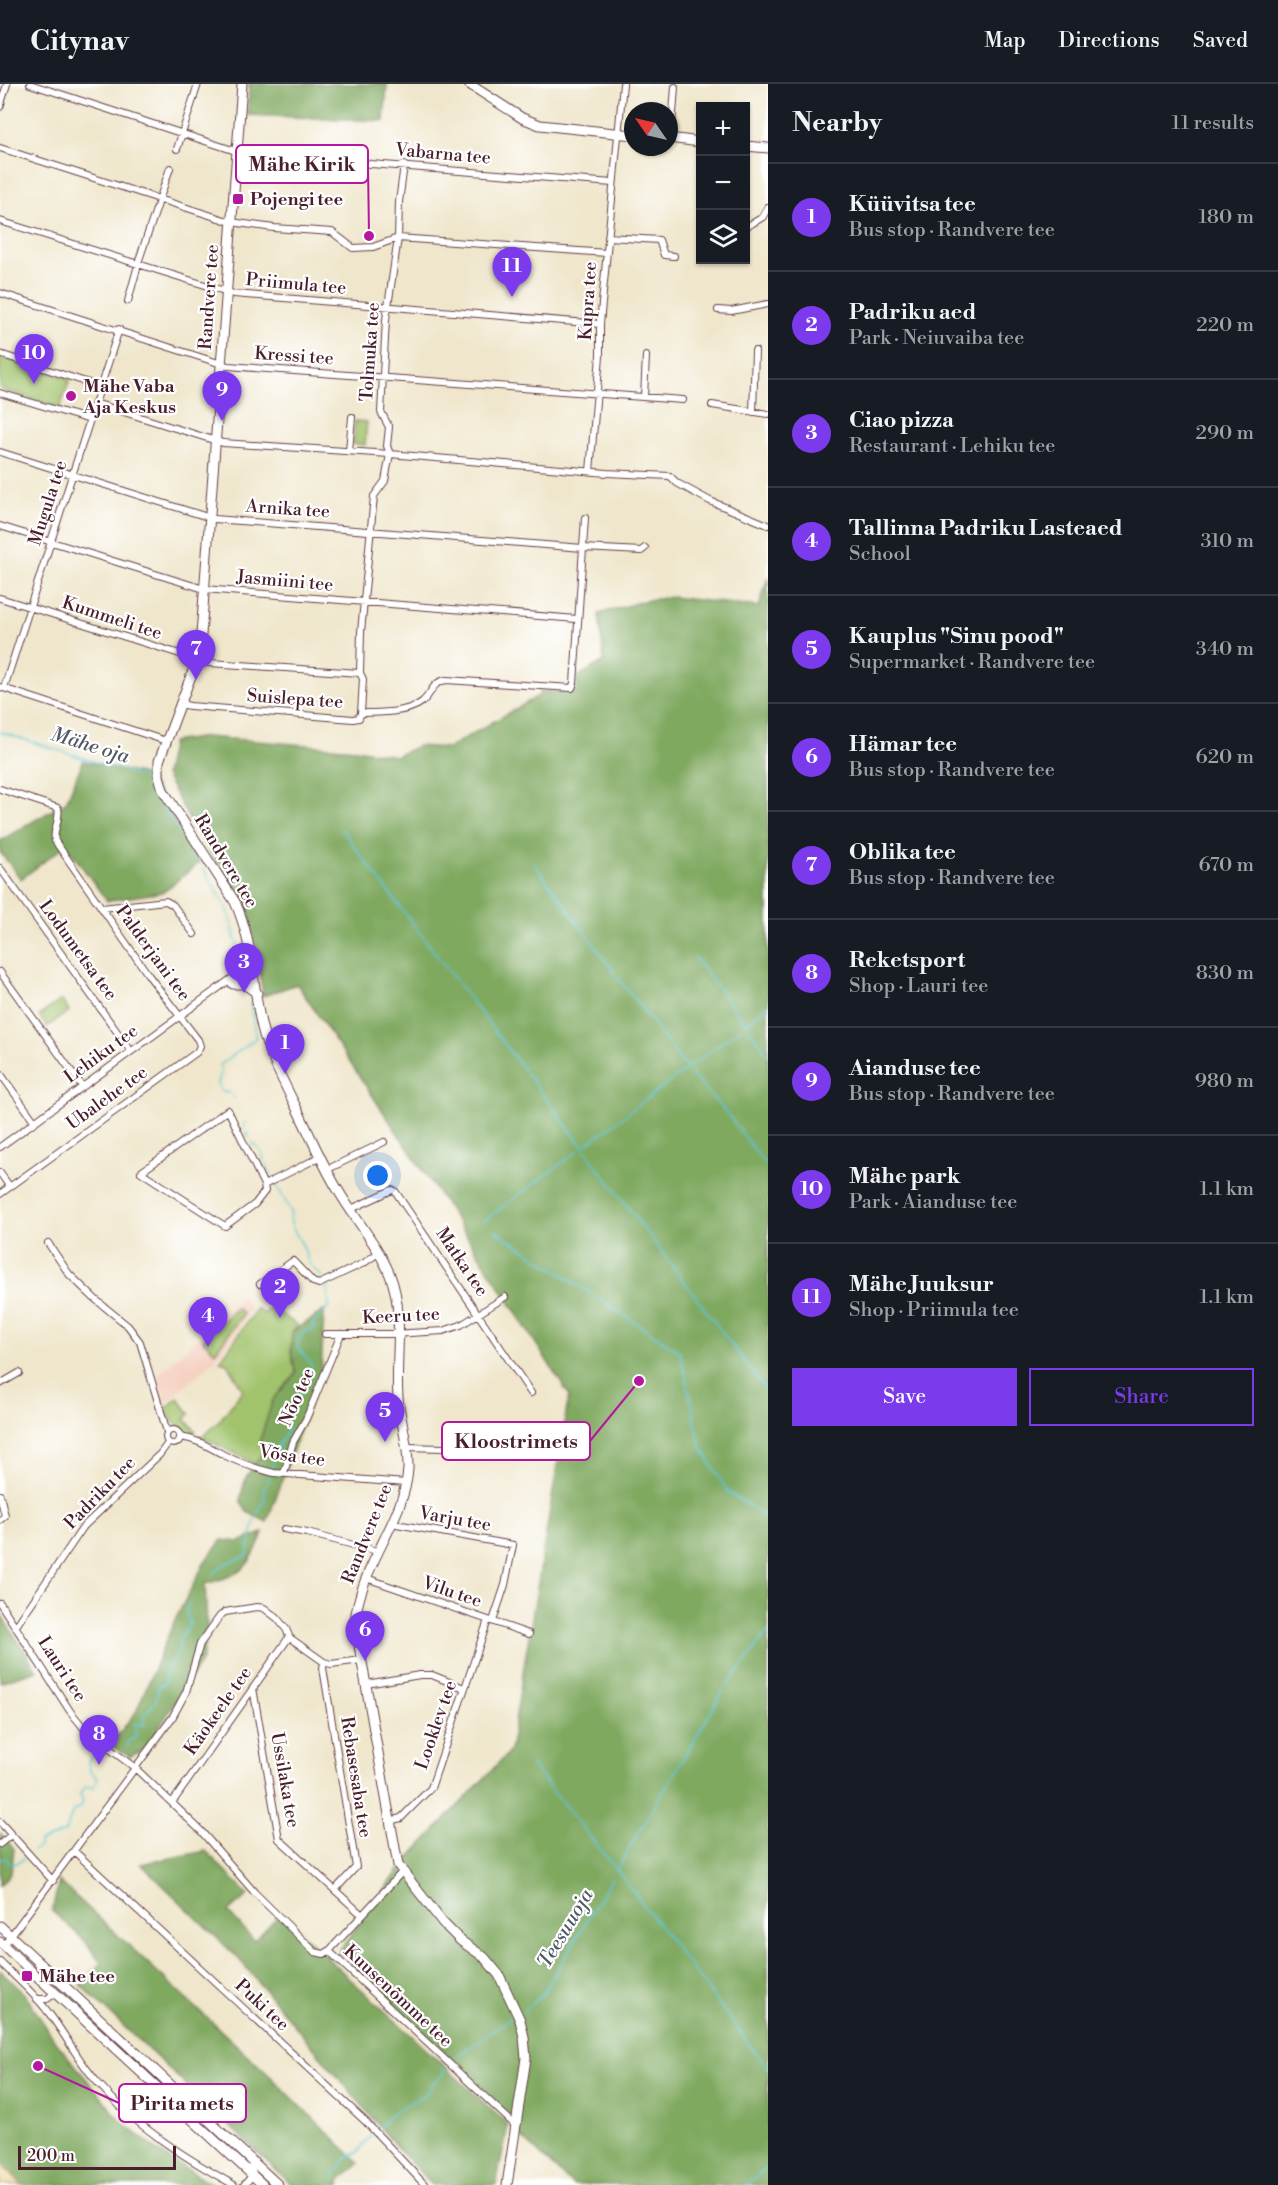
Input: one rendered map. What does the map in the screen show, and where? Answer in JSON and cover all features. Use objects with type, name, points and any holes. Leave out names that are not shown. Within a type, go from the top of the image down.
[{"type":"main road","name":"Randvere tee","points":[[242,84],[210,518],[197,660],[158,765],[159,776],[163,790],[234,902],[245,927],[261,1020],[269,1050],[326,1170],[391,1277],[395,1294],[398,1396],[406,1447],[406,1484],[366,1578],[358,1600],[355,1623],[396,1858],[402,1872],[453,1933],[491,1965],[512,1999],[524,2037],[526,2058],[507,2185]]},
{"type":"main road","points":[[469,84],[522,118],[534,123],[624,134]]},
{"type":"main road","points":[[678,139],[696,141]]},
{"type":"main road","points":[[750,146],[768,148]]},
{"type":"main road","points":[[233,984],[244,984],[257,993]]},
{"type":"main road","points":[[0,1926],[278,2185]]},
{"type":"main road","points":[[2,1944],[263,2185]]},
{"type":"main road","points":[[55,1993],[62,1991],[73,1994]]},
{"type":"street","points":[[0,107],[7,84]]},
{"type":"street","name":"Vabarna tee","points":[[30,84],[245,154],[613,183]]},
{"type":"street","points":[[177,149],[198,84]]},
{"type":"street","name":"Kupra tee","points":[[590,471],[600,356],[600,324],[623,84]]},
{"type":"street","points":[[674,102],[675,87]]},
{"type":"street","points":[[0,148],[231,222],[332,232],[353,248],[373,247],[398,238],[607,253]]},
{"type":"street","name":"Tolmuka tee","points":[[361,713],[363,679],[360,673],[364,602],[374,496],[385,481],[389,470],[390,454],[387,446],[389,427],[381,412],[388,307],[398,238],[399,202],[404,165]]},
{"type":"street","points":[[128,301],[170,168]]},
{"type":"street","points":[[750,225],[763,217],[768,207]]},
{"type":"street","name":"Priimula tee","points":[[0,221],[139,263],[226,293],[600,324]]},
{"type":"street","points":[[608,237],[659,240],[664,255],[674,256]]},
{"type":"street","name":"Kressi tee","points":[[0,293],[118,329],[221,364],[683,400]]},
{"type":"street","points":[[718,310],[731,311],[768,304]]},
{"type":"street","name":"Mugula tee","points":[[2,687],[30,608],[118,329]]},
{"type":"street","points":[[753,412],[755,351]]},
{"type":"street","points":[[0,354],[101,387]]},
{"type":"street","points":[[644,397],[646,356]]},
{"type":"street","points":[[0,393],[90,420]]},
{"type":"street","points":[[95,403],[215,441],[670,476],[677,483],[710,501],[768,525]]},
{"type":"street","points":[[712,405],[768,414]]},
{"type":"street","name":"Tolmuka tee","points":[[349,451],[352,417]]},
{"type":"street","name":"Arnika tee","points":[[0,452],[210,518],[583,548],[641,551],[645,548]]},
{"type":"street","points":[[578,619],[585,518]]},
{"type":"street","name":"Jasmiini tee","points":[[0,526],[204,589],[578,619]]},
{"type":"street","name":"Kummeli tee","points":[[0,598],[209,663],[360,673]]},
{"type":"street","name":"Suislepa tee","points":[[180,704],[353,719],[359,718],[361,713],[383,713],[419,704],[434,685],[446,680],[572,688],[578,619]]},
{"type":"street","points":[[2,687],[166,741]]},
{"type":"street","name":"Palderjani tee","points":[[0,789],[58,808],[55,842],[180,1017]]},
{"type":"street","name":"Lodumetsa tee","points":[[0,868],[130,1050]]},
{"type":"street","name":"Palderjani tee","points":[[102,908],[166,901],[173,905],[195,934]]},
{"type":"street","points":[[0,972],[82,1086]]},
{"type":"street","name":"Lehiku tee","points":[[0,1147],[240,972],[254,972]]},
{"type":"street","name":"Lehiku tee","points":[[221,988],[254,972]]},
{"type":"street","name":"Ubalehe tee","points":[[0,1194],[197,1052],[200,1046],[198,1040],[180,1017]]},
{"type":"street","points":[[0,1073],[35,1122]]},
{"type":"street","points":[[228,1110],[264,1185],[265,1191],[255,1204],[225,1226],[141,1172],[228,1110]]},
{"type":"street","points":[[326,1170],[384,1142]]},
{"type":"street","points":[[264,1185],[320,1158]]},
{"type":"street","points":[[0,1173],[10,1186]]},
{"type":"street","name":"Matka tee","points":[[350,1210],[385,1193],[395,1191],[531,1393]]},
{"type":"street","points":[[48,1243],[69,1274],[128,1326],[140,1342],[167,1431],[165,1439],[168,1443],[176,1444],[180,1437],[176,1430],[167,1431]]},
{"type":"street","points":[[260,1284],[293,1261],[313,1282],[319,1284],[364,1263],[378,1253]]},
{"type":"street","name":"Keeru tee","points":[[325,1334],[444,1331],[479,1315],[505,1297]]},
{"type":"street","name":"Nõo tee","points":[[284,1473],[293,1442],[306,1419],[340,1334]]},
{"type":"street","points":[[0,1384],[19,1373]]},
{"type":"street","name":"Võsa tee","points":[[180,1437],[195,1439],[224,1455],[259,1469],[406,1484]]},
{"type":"street","name":"Padriku tee","points":[[16,1626],[84,1526],[160,1454],[168,1443]]},
{"type":"street","points":[[406,1447],[556,1451]]},
{"type":"street","points":[[0,1495],[5,1516],[0,1520]]},
{"type":"street","name":"Varju tee","points":[[390,1523],[513,1545]]},
{"type":"street","points":[[284,1529],[377,1551]]},
{"type":"street","name":"Looklev tee","points":[[389,1821],[401,1818],[430,1788],[464,1688],[505,1585],[513,1545]]},
{"type":"street","name":"Vilu tee","points":[[366,1578],[529,1634]]},
{"type":"street","name":"Lauri tee","points":[[0,1603],[70,1711],[87,1732],[134,1767]]},
{"type":"street","points":[[2,1944],[11,1936],[53,1881],[172,1718],[186,1692],[200,1644],[225,1612],[264,1608],[277,1618],[290,1638],[324,1662],[330,1664],[361,1660]]},
{"type":"street","name":"Käokeele tee","points":[[172,1803],[290,1638]]},
{"type":"street","name":"Rebasesaba tee","points":[[324,1662],[323,1668],[356,1867],[335,1890]]},
{"type":"street","points":[[366,1684],[432,1675],[464,1688]]},
{"type":"street","name":"Ussilaka tee","points":[[253,1688],[279,1839],[361,1914]]},
{"type":"street","name":"Kuusenõmme tee","points":[[134,1767],[200,1830],[255,1893],[315,1952],[324,1954],[329,1952],[516,2126]]},
{"type":"street","points":[[0,1822],[53,1881]]},
{"type":"street","points":[[0,1844],[11,1834]]},
{"type":"street","name":"Puki tee","points":[[74,1851],[364,2121],[425,2185]]},
{"type":"street","points":[[329,1952],[361,1914],[402,1872]]},
{"type":"street","points":[[0,1962],[37,1998],[98,2084],[126,2112],[162,2142],[234,2185]]},
{"type":"street","points":[[37,1998],[47,1999],[55,1993]]},
{"type":"street","points":[[48,2012],[55,1993]]},
{"type":"street","points":[[244,2185],[253,2175],[251,2160]]},
{"type":"shaded area","points":[[241,1298],[251,1307],[222,1353],[164,1405],[157,1376]]},
{"type":"green space","points":[[249,84],[387,84],[384,121],[248,115]]},
{"type":"green space","points":[[0,357],[70,379],[60,408],[0,389]]},
{"type":"green space","points":[[355,421],[367,422],[365,445],[353,444]]},
{"type":"green space","points":[[768,578],[768,2185],[573,2185],[520,2136],[518,2123],[339,1951],[406,1861],[510,1751],[569,1395],[461,1227],[297,984],[263,996],[255,943],[240,899],[190,821],[165,775],[172,742],[206,737],[356,749],[396,756],[418,746],[448,748],[540,695],[540,691],[577,692],[577,677],[604,661],[599,614],[643,601],[672,597],[759,607]]},
{"type":"green space","points":[[83,761],[148,776],[200,862],[163,892],[107,901],[66,845],[21,879],[0,852],[0,841],[66,802]]},
{"type":"green space","points":[[61,1000],[69,1011],[47,1027],[39,1016]]},
{"type":"green space","points":[[271,1307],[298,1326],[292,1332],[291,1352],[296,1373],[273,1400],[260,1440],[263,1454],[256,1464],[202,1437],[217,1424],[243,1390],[227,1363],[220,1361],[257,1308],[264,1314]]},
{"type":"green space","points":[[237,1308],[243,1314],[215,1352],[203,1340]]},
{"type":"green space","points":[[324,1311],[321,1372],[267,1522],[247,1512],[240,1500],[246,1477],[262,1454],[260,1440],[273,1400],[296,1373],[291,1352],[292,1332]]},
{"type":"green space","points":[[178,1398],[190,1414],[185,1419],[196,1431],[193,1434],[176,1424],[165,1409]]},
{"type":"green space","points":[[263,1533],[253,1555],[243,1569],[228,1577],[205,1584],[207,1626],[202,1660],[146,1748],[130,1757],[110,1745],[136,1712],[173,1624],[206,1560],[222,1540],[239,1542]]},
{"type":"green space","points":[[0,1613],[37,1670],[0,1682]]},
{"type":"green space","points":[[0,1833],[14,1849],[11,1872],[0,1885]]},
{"type":"green space","points":[[206,1851],[248,1895],[228,1912],[254,1941],[280,1914],[508,2125],[496,2185],[432,2185],[401,2152],[238,1958],[141,1864]]},
{"type":"green space","points":[[59,1881],[269,2075],[359,2163],[339,2181],[341,2185],[292,2185],[80,1985],[101,1963],[85,1941],[52,1911]]},
{"type":"green space","points":[[0,1970],[24,1993],[55,2041],[122,2122],[166,2157],[214,2185],[22,2185],[0,2161]]},
{"type":"sand","points":[[0,2161],[22,2185],[0,2185]]},
{"type":"waterway","name":"Mähe oja","points":[[0,732],[143,777],[199,862]]},
{"type":"waterway","points":[[341,829],[524,1070]]},
{"type":"waterway","points":[[534,863],[615,973]]},
{"type":"waterway","name":"Mähe oja","points":[[203,868],[228,910],[239,953]]},
{"type":"waterway","points":[[694,957],[746,1024],[768,1006]]},
{"type":"waterway","points":[[617,976],[687,1069]]},
{"type":"waterway","points":[[230,1093],[221,1092],[218,1083],[221,1073],[220,1065],[256,1038],[250,1003]]},
{"type":"waterway","points":[[526,1073],[583,1147],[741,1028]]},
{"type":"waterway","points":[[748,1028],[768,1054]]},
{"type":"waterway","points":[[690,1073],[729,1116],[768,1168]]},
{"type":"waterway","name":"Mähe oja","points":[[244,1127],[245,1122]]},
{"type":"waterway","name":"Mähe oja","points":[[246,1132],[249,1138]]},
{"type":"waterway","name":"Mähe oja","points":[[252,1142],[260,1150],[271,1175]]},
{"type":"waterway","points":[[585,1150],[768,1393]]},
{"type":"waterway","points":[[484,1221],[578,1151]]},
{"type":"waterway","points":[[277,1186],[291,1212],[292,1227],[309,1263],[322,1278]]},
{"type":"waterway","points":[[496,1231],[680,1352],[701,1447],[728,1492],[768,1518]]},
{"type":"waterway","name":"Mähe oja","points":[[275,1460],[279,1451],[276,1449],[287,1432],[284,1414],[311,1376],[310,1363],[298,1348],[299,1339],[305,1331],[313,1330],[315,1327],[312,1324],[329,1307],[327,1286]]},
{"type":"waterway","name":"Mähe oja","points":[[270,1469],[274,1463]]},
{"type":"waterway","points":[[257,1514],[265,1500],[264,1488],[269,1476]]},
{"type":"waterway","points":[[214,1573],[225,1564],[247,1556],[255,1519]]},
{"type":"waterway","points":[[127,1747],[129,1740],[135,1738],[134,1724],[144,1725],[144,1714],[155,1702],[158,1686],[165,1684],[167,1671],[178,1651],[179,1639],[190,1625],[186,1611],[189,1603]]},
{"type":"waterway","points":[[728,1685],[768,1631]]},
{"type":"waterway","points":[[617,1869],[723,1692]]},
{"type":"waterway","name":"Mähe oja","points":[[33,1851],[39,1847],[39,1842],[65,1832],[73,1811],[80,1808],[83,1802],[80,1794],[85,1787],[94,1787],[97,1778],[90,1771],[88,1762],[93,1755],[102,1752],[105,1754]]},
{"type":"waterway","points":[[531,1764],[617,1870],[768,2069]]},
{"type":"waterway","points":[[0,1859],[6,1858],[9,1863],[14,1864],[24,1859]]},
{"type":"waterway","name":"Teesuuoja","points":[[524,2011],[543,1994],[612,1878]]},
{"type":"waterway","name":"Teesuuoja","points":[[453,2059],[512,2017]]},
{"type":"waterway","name":"Teesuuoja","points":[[379,2128],[392,2113],[427,2093],[443,2074],[444,2067]]},
{"type":"waterway","name":"Teesuuoja","points":[[334,2179],[335,2172],[341,2168],[345,2159],[357,2153],[372,2135]]},
{"type":"waterway","points":[[745,2185],[768,2168]]},
{"type":"place","name":"Pojengi tee","points":[[238,199]]},
{"type":"place","name":"Mähe Kirik","points":[[369,236]]},
{"type":"place","name":"Mähe Juuksur","points":[[512,297]]},
{"type":"place","name":"Mähe park","points":[[34,384]]},
{"type":"place","name":"Mähe Vaba Aja Keskus","points":[[71,396]]},
{"type":"place","name":"Aianduse tee","points":[[222,421]]},
{"type":"place","name":"Oblika tee","points":[[196,680]]},
{"type":"place","name":"Ciao pizza","points":[[244,993]]},
{"type":"place","name":"Küüvitsa tee","points":[[285,1074]]},
{"type":"place","name":"Padriku aed","points":[[280,1318]]},
{"type":"place","name":"Tallinna Padriku Lasteaed","points":[[208,1347]]},
{"type":"place","name":"Kloostrimets","points":[[639,1381]]},
{"type":"place","name":"Kauplus \"Sinu pood\"","points":[[385,1442]]},
{"type":"place","name":"Hämar tee","points":[[365,1661]]},
{"type":"place","name":"Reketsport","points":[[99,1765]]},
{"type":"place","name":"Mähe tee","points":[[27,1976]]},
{"type":"place","name":"Pirita mets","points":[[38,2066]]}]
